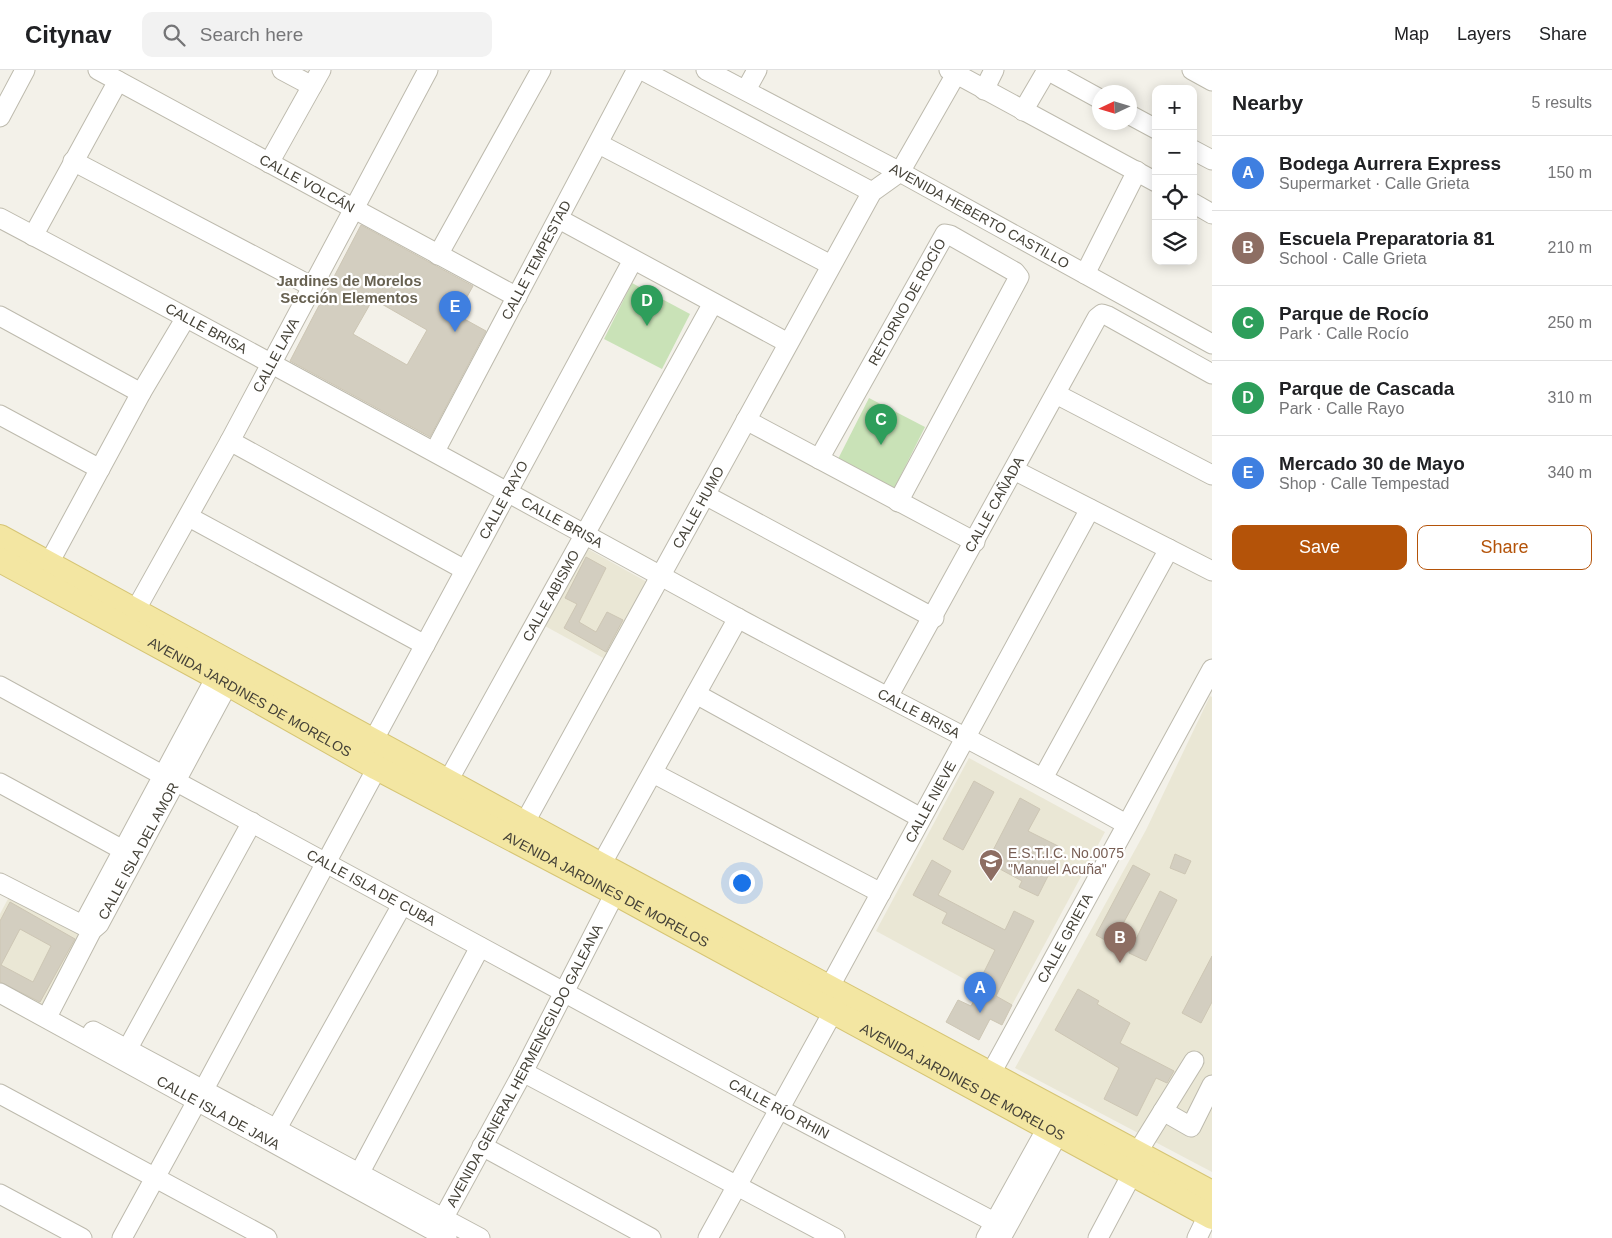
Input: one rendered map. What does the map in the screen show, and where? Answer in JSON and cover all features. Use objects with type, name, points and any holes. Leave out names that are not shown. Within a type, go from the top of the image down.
[{"type":"main road","name":"AVENIDA JARDINES DE MORELOS","points":[[0,536],[373,740],[411,774],[557,852],[615,893],[833,1012],[990,1075],[1211,1208]]},
{"type":"main road","name":"AVENIDA JARDINES DE MORELOS","points":[[0,560],[377,768],[448,781],[525,822],[557,852],[601,865],[829,988],[910,1043],[1053,1131],[1135,1164]]},
{"type":"street","points":[[0,117],[25,70]]},
{"type":"street","name":"CALLE VOLCÁN","points":[[98,70],[517,297]]},
{"type":"street","points":[[269,164],[316,78],[282,70]]},
{"type":"street","name":"CALLE LAVA","points":[[135,611],[189,517],[428,70]]},
{"type":"street","points":[[438,255],[540,70]]},
{"type":"street","points":[[641,70],[872,192],[900,172],[953,72],[1152,180]]},
{"type":"street","name":"CALLE TEMPESTAD","points":[[435,452],[635,73],[641,70]]},
{"type":"street","name":"AVENIDA HEBERTO CASTILLO","points":[[706,70],[900,172],[1212,344]]},
{"type":"street","points":[[746,90],[757,70]]},
{"type":"street","points":[[984,90],[994,70]]},
{"type":"street","points":[[1023,111],[1047,70],[1092,95]]},
{"type":"street","points":[[1192,70],[1212,81]]},
{"type":"street","points":[[33,236],[118,81]]},
{"type":"street","points":[[1137,119],[1152,127]]},
{"type":"street","points":[[599,144],[831,265]]},
{"type":"street","points":[[1197,152],[1212,160]]},
{"type":"street","points":[[73,161],[311,286]]},
{"type":"street","points":[[1084,274],[1137,171]]},
{"type":"street","name":"CALLE HUMO","points":[[525,822],[659,575],[872,192]]},
{"type":"street","points":[[1197,205],[1212,214]]},
{"type":"street","name":"CALLE BRISA","points":[[0,218],[271,363],[738,618],[1043,778],[1126,824]]},
{"type":"street","points":[[559,219],[788,343]]},
{"type":"street","name":"RETORNO DE ROCÍO","points":[[819,459],[945,234],[950,235],[1016,272],[1019,277],[898,502]]},
{"type":"street","name":"CALLE RAYO","points":[[373,740],[633,260]]},
{"type":"street","name":"CALLE ABISMO","points":[[448,781],[713,303]]},
{"type":"street","name":"CALLE CAÑADA","points":[[888,698],[934,618],[1097,318],[1102,314],[1212,374]]},
{"type":"street","points":[[0,316],[141,394]]},
{"type":"street","points":[[49,563],[141,394],[185,318]]},
{"type":"street","points":[[1056,394],[1212,475]]},
{"type":"street","points":[[0,415],[100,469]]},
{"type":"street","points":[[746,420],[975,542]]},
{"type":"street","points":[[230,441],[465,570]]},
{"type":"street","points":[[1014,470],[1212,571]]},
{"type":"street","points":[[704,495],[934,618]]},
{"type":"street","name":"CALLE NIEVE","points":[[829,988],[1090,509]]},
{"type":"street","points":[[189,517],[425,645]]},
{"type":"street","points":[[1043,778],[1169,549]]},
{"type":"street","points":[[601,865],[738,618]]},
{"type":"street","name":"CALLE GRIETA","points":[[990,1075],[1126,824],[1211,674]]},
{"type":"street","name":"CALLE ISLA DEL AMOR","points":[[88,928],[99,924],[150,816],[222,681]]},
{"type":"street","name":"CALLE ISLA DE CUBA","points":[[0,686],[565,993]]},
{"type":"street","points":[[696,694],[921,818]]},
{"type":"street","points":[[122,1238],[328,864],[377,768]]},
{"type":"street","points":[[653,773],[881,893]]},
{"type":"street","points":[[0,783],[123,850]]},
{"type":"street","name":"CALLE ISLA DEL AMOR","points":[[49,1014],[123,850],[150,816]]},
{"type":"street","points":[[128,1048],[252,822]]},
{"type":"street","points":[[1,890],[88,928]]},
{"type":"street","name":"AVENIDA GENERAL HERMENEGILDO GALEANA","points":[[439,1231],[482,1146],[565,993],[615,893]]},
{"type":"street","points":[[277,1128],[402,905]]},
{"type":"street","points":[[360,1172],[480,947]]},
{"type":"street","name":"CALLE ISLA DE JAVA","points":[[0,993],[128,1048],[201,1095]]},
{"type":"street","name":"CALLE RÍO RHIN","points":[[565,993],[778,1109],[994,1233]]},
{"type":"street","points":[[708,1238],[735,1186],[833,1012]]},
{"type":"street","name":"CALLE ISLA DE JAVA","points":[[49,1014],[53,1023],[240,1116],[439,1231]]},
{"type":"street","points":[[1098,1238],[1163,1111],[1194,1061]]},
{"type":"street","points":[[523,1072],[835,1238]]},
{"type":"street","points":[[1163,1111],[1191,1127],[1212,1085]]},
{"type":"street","points":[[0,1094],[267,1238]]},
{"type":"street","name":"CALLE ISLA DE JAVA","points":[[240,1116],[277,1128],[360,1172],[439,1231]]},
{"type":"street","points":[[994,1233],[1053,1131]]},
{"type":"street","points":[[482,1146],[651,1238]]},
{"type":"street","points":[[0,1194],[82,1238]]},
{"type":"street","points":[[1197,1238],[1211,1208]]},
{"type":"street","points":[[439,1231],[480,1238]]},
{"type":"shaded area","points":[[588,549],[647,582],[605,659],[545,626]]},
{"type":"shaded area","points":[[1210,696],[1212,697],[1212,1172],[1015,1068],[1146,830]]},
{"type":"shaded area","name":"E.S.T.I.C. No.0075 \"Manuel Acuña\"","points":[[969,758],[1105,832],[1012,1005],[876,931]]},
{"type":"shaded area","points":[[9,897],[82,936],[42,1010],[0,987],[0,914]]},
{"type":"green space","points":[[632,283],[690,314],[662,369],[604,339]]},
{"type":"green space","points":[[869,398],[925,427],[893,491],[836,463]]},
{"type":"building","points":[[361,225],[473,286],[457,315],[486,331],[430,437],[290,361]],"holes":[[[373,299],[427,330],[407,365],[353,334]]]},
{"type":"building","points":[[586,557],[606,568],[579,622],[596,632],[607,612],[623,620],[606,652],[564,628],[577,604],[565,598]]},
{"type":"building","points":[[974,781],[994,792],[963,850],[943,839]]},
{"type":"building","points":[[1020,798],[1040,809],[1028,831],[1062,848],[1038,896],[1019,887],[1022,881],[987,862]]},
{"type":"building","points":[[1175,854],[1191,861],[1185,874],[1170,868]]},
{"type":"building","points":[[932,860],[951,871],[938,895],[1005,930],[1014,911],[1034,921],[996,996],[1012,1005],[1002,1025],[990,1019],[979,1040],[946,1022],[958,1000],[971,1006],[982,986],[978,984],[995,950],[942,923],[947,913],[913,895]]},
{"type":"building","points":[[1133,865],[1150,874],[1112,944],[1096,935]]},
{"type":"building","points":[[1160,891],[1177,900],[1146,961],[1129,953]]},
{"type":"building","points":[[10,902],[75,939],[40,1002],[0,982],[0,921]],"holes":[[[20,929],[51,946],[33,982],[1,965]]]},
{"type":"building","points":[[1212,956],[1212,1002],[1201,1023],[1182,1013]]},
{"type":"building","points":[[1078,989],[1099,1001],[1097,1004],[1130,1023],[1120,1043],[1174,1071],[1167,1083],[1156,1078],[1137,1116],[1104,1099],[1119,1068],[1055,1030]]},
{"type":"place","name":"Parque de Cascada","points":[[647,326]]},
{"type":"place","name":"Mercado 30 de Mayo","points":[[455,332]]},
{"type":"place","name":"Parque de Rocío","points":[[881,445]]},
{"type":"place","name":"E.S.T.I.C. No.0075 \"Manuel Acuña\"","points":[[991,882]]},
{"type":"place","name":"Escuela Preparatoria 81","points":[[1120,963]]},
{"type":"place","name":"Bodega Aurrera Express","points":[[980,1013]]},
{"type":"district","name":"Jardines de Morelos Sección Elementos","points":[[349,288]]}]
